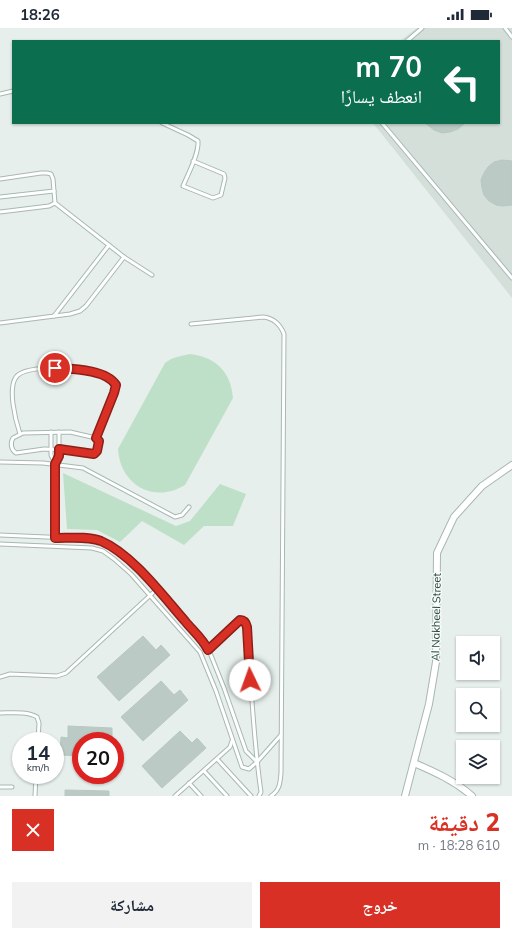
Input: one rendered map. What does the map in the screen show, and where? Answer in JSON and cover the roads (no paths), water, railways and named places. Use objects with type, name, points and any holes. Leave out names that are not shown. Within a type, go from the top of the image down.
[{"type":"street","name":"Al Nakheel Street","points":[[405,796],[429,704],[436,662],[437,553],[454,517],[482,486],[512,465]]},
{"type":"street","points":[[414,763],[436,772],[460,786],[472,796]]},
{"type":"lane","points":[[408,40],[422,28]]},
{"type":"lane","points":[[505,28],[512,37]]},
{"type":"lane","points":[[0,94],[12,91]]},
{"type":"lane","points":[[164,124],[198,141],[197,150],[183,186],[213,198],[221,195],[225,178],[224,174],[193,161]]},
{"type":"lane","points":[[383,124],[512,278]]},
{"type":"lane","points":[[0,178],[47,173],[51,174],[55,203],[124,257],[152,275]]},
{"type":"lane","points":[[0,197],[54,191]]},
{"type":"lane","points":[[0,212],[49,206],[55,203]]},
{"type":"lane","points":[[54,316],[109,245]]},
{"type":"lane","points":[[0,323],[80,311],[86,306],[124,257]]},
{"type":"lane","points":[[191,324],[263,317],[272,319],[277,323],[284,334],[280,784],[278,790],[271,796]]},
{"type":"lane","points":[[20,434],[13,407],[12,391],[15,380],[18,375],[33,370],[55,368],[94,372],[112,380],[116,385],[96,438]]},
{"type":"lane","points":[[51,432],[51,455],[55,464],[55,538]]},
{"type":"lane","points":[[55,464],[59,456],[59,432]]},
{"type":"lane","points":[[59,432],[70,432],[96,438],[99,441],[97,451],[94,454],[59,449],[44,449],[16,453],[12,448],[11,441],[16,435],[59,432]]},
{"type":"lane","points":[[0,462],[74,466],[89,471],[176,517],[182,515],[188,507]]},
{"type":"lane","points":[[0,535],[93,539],[106,544],[119,552],[157,589],[208,650],[246,750],[257,762]]},
{"type":"lane","points":[[0,544],[97,549],[114,559],[151,595],[200,652],[216,691],[242,767],[249,769],[281,735]]},
{"type":"lane","points":[[0,678],[10,674],[57,676],[66,673],[157,589]]},
{"type":"lane","points":[[208,650],[240,620],[245,622],[247,627],[251,695],[261,792],[259,796]]},
{"type":"lane","points":[[0,713],[34,715],[37,717],[39,723],[38,732]]},
{"type":"lane","points":[[176,796],[230,747],[232,739]]},
{"type":"lane","points":[[217,758],[251,796]]},
{"type":"lane","points":[[204,771],[226,796]]},
{"type":"lane","points":[[189,783],[201,796]]},
{"type":"lane","points":[[35,796],[36,784]]},
{"type":"lane","points":[[0,787],[12,787]]}]
